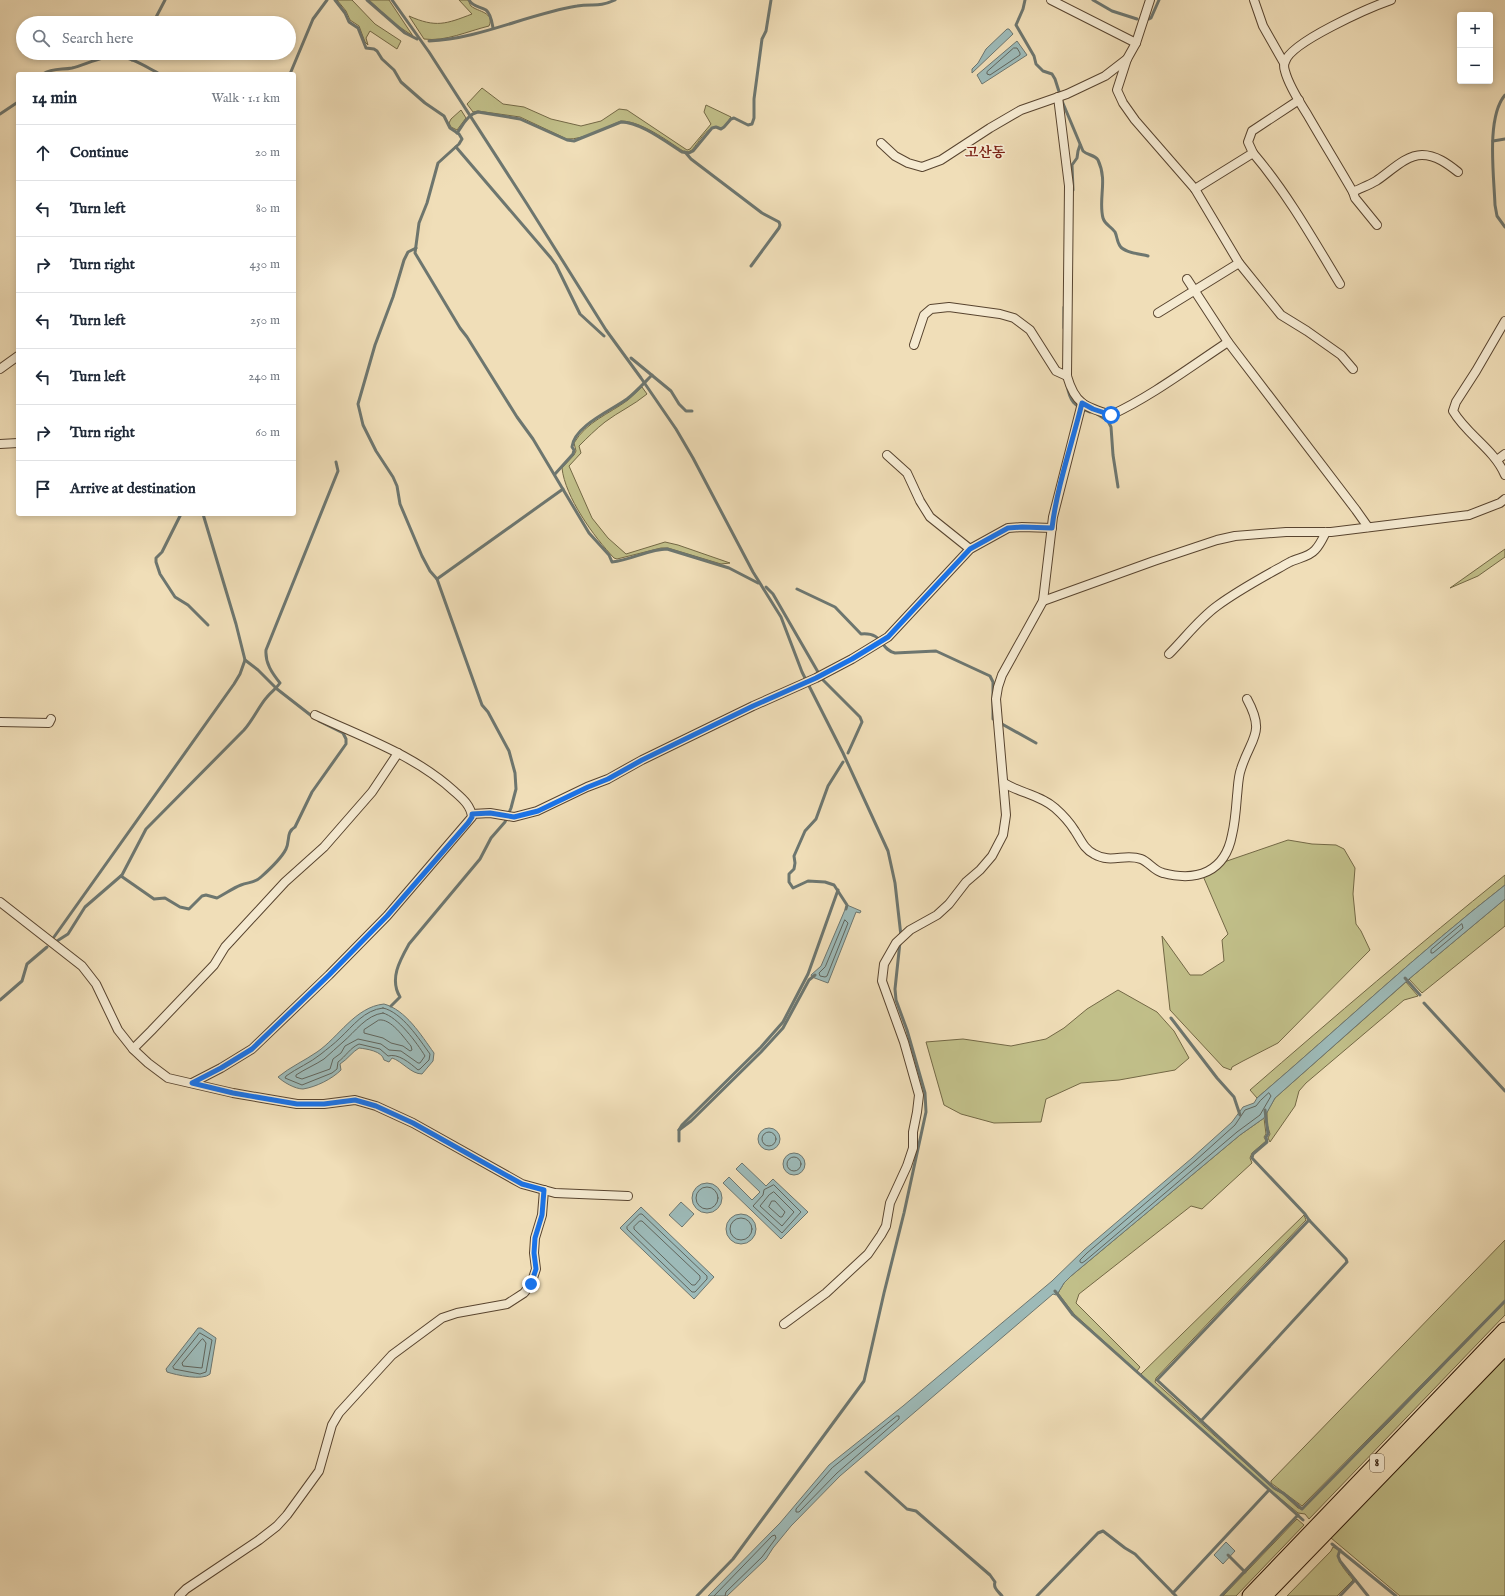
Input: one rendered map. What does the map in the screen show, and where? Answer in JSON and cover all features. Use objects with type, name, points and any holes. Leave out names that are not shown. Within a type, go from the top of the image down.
[{"type":"highway","name":"8","points":[[1250,1596],[1505,1330]]},
{"type":"highway","name":"8","points":[[1264,1596],[1505,1346]]},
{"type":"street","points":[[1051,0],[1136,43]]},
{"type":"street","points":[[1150,0],[1136,43],[1127,59],[1117,90],[1123,103],[1135,120],[1195,189],[1239,263],[1281,315],[1341,355],[1353,368]]},
{"type":"street","points":[[1254,0],[1263,26],[1284,62]]},
{"type":"street","points":[[1377,225],[1355,198],[1353,192],[1299,100],[1284,70],[1284,62],[1287,56],[1302,44],[1335,25],[1378,4],[1391,0]]},
{"type":"street","points":[[881,142],[895,156],[908,163],[922,167],[941,160],[1020,110],[1058,97],[1105,76],[1127,59]]},
{"type":"street","points":[[1058,97],[1069,186],[1067,376],[1076,399],[1093,409],[1111,415],[1173,379],[1228,342]]},
{"type":"street","points":[[1299,100],[1252,131],[1248,142],[1253,153],[1271,174],[1292,205],[1340,284]]},
{"type":"street","points":[[1195,189],[1253,153]]},
{"type":"street","points":[[1353,192],[1375,181],[1407,160],[1420,155],[1431,156],[1446,163],[1458,172]]},
{"type":"street","points":[[1158,313],[1239,263]]},
{"type":"street","points":[[1187,279],[1228,342],[1368,527]]},
{"type":"street","points":[[914,345],[924,315],[931,309],[948,307],[1000,314],[1022,322],[1030,330],[1056,371],[1067,376]]},
{"type":"street","points":[[1505,321],[1476,372],[1456,402],[1453,411],[1458,420],[1497,460],[1505,475]]},
{"type":"street","points":[[0,369],[16,357]]},
{"type":"street","points":[[784,1324],[826,1293],[868,1254],[881,1236],[886,1226],[890,1203],[907,1166],[913,1148],[913,1132],[919,1095],[904,1042],[882,982],[884,964],[896,943],[910,930],[937,915],[949,904],[966,882],[980,870],[992,856],[1003,835],[1006,816],[997,722],[996,699],[998,687],[1002,675],[1043,601],[1056,503],[1082,403]]},
{"type":"street","points":[[0,444],[16,443]]},
{"type":"street","points":[[1497,460],[1505,454]]},
{"type":"street","points":[[887,455],[907,473],[920,501],[930,517],[970,549]]},
{"type":"street","points":[[1043,601],[1154,561],[1221,539],[1235,536],[1279,533],[1326,532],[1469,515],[1500,503],[1505,499]]},
{"type":"street","points":[[472,814],[490,813],[514,817],[538,811],[608,779],[642,760],[753,706],[816,678],[852,659],[888,637],[970,549],[1008,528],[1052,528]]},
{"type":"street","points":[[1169,654],[1202,618],[1217,606],[1258,580],[1295,560],[1309,555],[1321,543],[1326,532]]},
{"type":"street","points":[[1004,783],[1014,790],[1033,795],[1054,807],[1074,830],[1084,848],[1106,860],[1140,858],[1152,868],[1162,873],[1180,876],[1202,875],[1222,860],[1232,836],[1240,770],[1254,741],[1256,730],[1254,713],[1247,699]]},
{"type":"street","points":[[192,1083],[221,1068],[252,1049],[329,975],[387,916],[472,817],[471,811],[465,801],[438,777],[409,758],[315,715]]},
{"type":"street","points":[[0,722],[49,723],[51,720]]},
{"type":"street","points":[[133,1049],[214,965],[225,947],[285,882],[324,847],[372,792],[398,753]]},
{"type":"street","points":[[0,902],[82,966],[96,984],[118,1030],[133,1049],[148,1063],[168,1078],[233,1093],[297,1104],[324,1104],[355,1100],[376,1106],[413,1123],[522,1184],[554,1193],[628,1196]]},
{"type":"street","points":[[179,1596],[186,1589],[259,1540],[288,1515],[319,1471],[332,1425],[339,1413],[392,1355],[442,1318],[457,1313],[507,1304],[524,1293],[531,1284],[536,1269],[534,1253],[535,1238],[542,1215],[544,1190]]},
{"type":"shaded area","points":[[337,0],[352,0],[375,24],[401,41],[397,49],[370,31],[366,38],[368,45],[365,42],[359,26],[350,20],[346,11]]},
{"type":"shaded area","points":[[369,0],[389,0],[413,36],[395,24]]},
{"type":"shaded area","points":[[459,0],[468,0],[471,6],[488,15],[490,18],[489,26],[448,38],[432,40],[424,39],[409,16],[427,22],[441,23],[472,14]]},
{"type":"shaded area","points":[[482,88],[503,104],[524,107],[551,119],[581,126],[601,121],[619,109],[627,110],[687,150],[690,149],[711,124],[704,112],[706,105],[731,117],[724,127],[712,128],[704,134],[692,150],[688,152],[683,151],[637,124],[621,121],[587,135],[567,139],[520,117],[478,111],[473,112],[467,104]]},
{"type":"shaded area","points":[[461,110],[466,118],[457,130],[451,127],[449,123],[451,119]]},
{"type":"shaded area","points":[[642,387],[647,394],[637,402],[610,418],[595,431],[579,446],[581,453],[569,466],[592,518],[608,538],[626,554],[665,542],[730,563],[721,564],[668,548],[661,548],[617,559],[614,558],[598,539],[574,504],[564,479],[562,468],[576,451],[574,443],[591,424],[628,400]]},
{"type":"shaded area","points":[[1505,549],[1505,557],[1478,576],[1450,588]]},
{"type":"shaded area","points":[[1288,840],[1312,844],[1336,845],[1344,849],[1355,868],[1353,894],[1356,924],[1370,950],[1278,1043],[1232,1067],[1231,1070],[1223,1067],[1170,1010],[1162,936],[1190,975],[1202,975],[1224,961],[1222,940],[1228,934],[1203,876],[1224,862]]},
{"type":"shaded area","points":[[1505,875],[1505,885],[1411,963],[1257,1098],[1250,1090],[1376,981]]},
{"type":"shaded area","points":[[1505,899],[1505,926],[1422,993],[1409,979]]},
{"type":"shaded area","points":[[1406,982],[1418,996],[1404,1000],[1306,1083],[1299,1091],[1295,1106],[1270,1142],[1268,1138],[1270,1134],[1267,1124],[1267,1112],[1275,1098]]},
{"type":"shaded area","points":[[1118,990],[1157,1012],[1174,1031],[1189,1058],[1175,1070],[1119,1080],[1081,1083],[1046,1099],[1041,1122],[994,1123],[961,1114],[944,1105],[926,1042],[963,1039],[1011,1046],[1046,1039],[1064,1028],[1087,1009]]},
{"type":"shaded area","points":[[1264,1118],[1266,1134],[1264,1137],[1266,1141],[1252,1153],[1250,1158],[1252,1163],[1202,1209],[1191,1206],[1079,1294],[1076,1303],[1140,1367],[1137,1371],[1074,1314],[1058,1293],[1064,1283],[1071,1276],[1240,1135]]},
{"type":"shaded area","points":[[1304,1215],[1306,1220],[1156,1378],[1155,1382],[1274,1489],[1283,1494],[1298,1508],[1302,1509],[1390,1421],[1505,1302],[1505,1315],[1309,1519],[1305,1514],[1298,1513],[1270,1490],[1141,1374]]},
{"type":"shaded area","points":[[1505,1240],[1505,1300],[1302,1506],[1271,1483],[1271,1481]]},
{"type":"shaded area","points":[[1505,1356],[1505,1596],[1400,1596],[1331,1538]]},
{"type":"shaded area","points":[[1297,1519],[1304,1525],[1236,1596],[1223,1596]]},
{"type":"shaded area","points":[[1333,1547],[1339,1550],[1338,1554],[1340,1562],[1353,1580],[1337,1596],[1287,1596],[1331,1551]]},
{"type":"water","points":[[1007,29],[1009,29],[1013,34],[972,73],[972,69],[978,63],[986,49]]},
{"type":"water","points":[[1017,41],[1027,55],[982,84],[977,75]]},
{"type":"water","points":[[1505,885],[1505,899],[1409,979],[1275,1098],[1264,1118],[1240,1135],[1071,1276],[1056,1295],[1053,1294],[840,1476],[791,1526],[766,1559],[727,1596],[708,1596],[780,1523],[829,1465],[903,1406],[1052,1281],[1084,1250],[1232,1122],[1243,1107],[1254,1103],[1257,1098],[1411,963]]},
{"type":"water","points":[[847,905],[861,911],[860,913],[856,912],[828,983],[812,977],[811,975],[821,966]]},
{"type":"water","points":[[384,1004],[392,1007],[406,1017],[434,1053],[433,1061],[422,1074],[410,1070],[392,1058],[389,1062],[384,1060],[380,1054],[359,1048],[340,1064],[341,1070],[328,1079],[313,1086],[303,1089],[296,1088],[278,1077],[325,1046],[364,1011],[374,1006]]},
{"type":"water","points":[[769,1128],[777,1131],[780,1139],[777,1147],[769,1150],[761,1147],[758,1139],[761,1131]]},
{"type":"water","points":[[794,1153],[802,1156],[805,1164],[802,1172],[794,1175],[786,1172],[783,1164],[786,1156]]},
{"type":"water","points":[[742,1163],[766,1186],[773,1179],[808,1212],[781,1239],[723,1183],[729,1177],[752,1200],[760,1192],[736,1169]]},
{"type":"water","points":[[707,1183],[713,1184],[721,1192],[721,1204],[713,1212],[707,1213],[701,1212],[693,1204],[692,1198],[693,1192],[701,1184]]},
{"type":"water","points":[[681,1202],[694,1214],[682,1227],[669,1215]]},
{"type":"water","points":[[641,1207],[714,1277],[694,1299],[620,1228]]},
{"type":"water","points":[[741,1214],[747,1215],[755,1223],[755,1235],[747,1243],[741,1244],[735,1243],[727,1235],[726,1229],[727,1223],[735,1215]]},
{"type":"water","points":[[198,1328],[201,1328],[216,1338],[210,1374],[207,1376],[196,1377],[183,1376],[167,1372],[166,1369]]},
{"type":"water","points":[[1226,1542],[1235,1551],[1223,1564],[1214,1555]]},
{"type":"waterway","points":[[157,16],[165,0]]},
{"type":"waterway","points":[[296,60],[313,19],[327,0]]},
{"type":"waterway","points":[[335,0],[345,13],[349,22],[358,28],[366,48],[377,51],[382,59],[394,70],[401,82],[425,103],[444,116],[450,128],[459,134],[462,139],[459,144],[438,163],[427,203],[419,223],[415,253],[460,328],[517,417],[533,439],[589,533],[609,555],[612,562],[661,549],[667,549],[729,568],[758,583]]},
{"type":"waterway","points":[[367,0],[405,33],[417,39]]},
{"type":"waterway","points":[[392,0],[429,52],[606,330],[676,429],[693,458],[753,572],[781,617],[802,672],[843,753],[888,851],[895,883],[901,936]]},
{"type":"waterway","points":[[469,0],[474,5],[488,12],[493,28]]},
{"type":"waterway","points":[[429,41],[466,36],[559,10],[583,5],[604,4],[615,0]]},
{"type":"waterway","points":[[457,133],[469,117],[478,112],[520,119],[567,140],[574,141],[621,122],[636,125],[661,138],[682,152],[689,153],[693,151],[712,128],[716,127],[721,129],[731,119],[734,118],[748,125],[752,124],[754,118],[754,99],[762,39],[766,31],[771,0]]},
{"type":"waterway","points":[[1025,0],[1016,25],[1034,56],[1036,64],[1043,71],[1052,74],[1055,79],[1062,101],[1083,151],[1098,160],[1101,168],[1103,183],[1103,218],[1115,232],[1118,243],[1122,248],[1129,252],[1148,256]]},
{"type":"waterway","points":[[1093,0],[1112,11],[1137,19]]},
{"type":"waterway","points":[[1149,19],[1151,18],[1159,0]]},
{"type":"waterway","points":[[48,72],[72,68],[96,60]]},
{"type":"waterway","points":[[132,60],[156,72]]},
{"type":"waterway","points":[[291,72],[296,60]]},
{"type":"waterway","points":[[1505,95],[1499,105],[1495,117],[1492,147],[1495,205],[1497,216],[1505,227]]},
{"type":"waterway","points":[[0,114],[16,103]]},
{"type":"waterway","points":[[1493,141],[1505,139]]},
{"type":"waterway","points":[[1070,191],[1073,190],[1072,165],[1077,158],[1080,145]]},
{"type":"waterway","points":[[456,147],[551,258],[556,265],[580,314],[604,336]]},
{"type":"waterway","points":[[685,152],[691,159],[762,213],[779,222],[779,228],[751,266]]},
{"type":"waterway","points":[[416,248],[408,252],[404,260],[393,297],[375,345],[358,404],[363,425],[376,451],[393,477],[397,486],[400,504],[422,556],[430,571],[437,579]]},
{"type":"waterway","points":[[1064,307],[1064,328]]},
{"type":"waterway","points":[[631,358],[671,391],[679,404],[686,411],[692,411]]},
{"type":"waterway","points":[[555,474],[573,454],[574,450],[572,447],[574,439],[579,432],[586,425],[627,399],[652,375]]},
{"type":"waterway","points":[[1067,385],[1071,399],[1074,403],[1080,408],[1090,412]]},
{"type":"waterway","points":[[1097,414],[1108,421],[1111,427],[1113,455],[1118,487]]},
{"type":"waterway","points":[[57,941],[68,934],[85,907],[122,875],[146,829],[244,730],[264,701],[280,683],[268,664],[266,650],[338,471],[336,462]]},
{"type":"waterway","points":[[391,1006],[400,997],[397,990],[396,977],[402,956],[409,944],[480,859],[491,838],[505,822],[511,808],[516,789],[515,773],[509,751],[488,712],[482,705],[437,579],[563,489]]},
{"type":"waterway","points":[[180,516],[162,552],[156,558],[156,562],[160,574],[175,597],[188,605],[208,625]]},
{"type":"waterway","points":[[54,937],[234,684],[240,674],[245,660],[236,624],[204,516]]},
{"type":"waterway","points":[[766,587],[773,594],[822,679],[860,717],[862,722],[848,753]]},
{"type":"waterway","points":[[797,589],[835,607],[861,634],[868,634],[878,638],[890,651],[895,653],[936,651],[990,676],[993,682],[993,719],[1036,743]]},
{"type":"waterway","points":[[245,660],[258,670],[277,689],[313,717]]},
{"type":"waterway","points":[[121,876],[154,899],[165,898],[180,907],[189,909],[202,896],[206,895],[217,898],[238,886],[259,879],[284,853],[290,831],[295,827],[312,792],[346,744],[346,739],[343,733],[319,721]]},
{"type":"waterway","points":[[843,762],[828,786],[816,819],[805,831],[794,856],[794,869],[789,874],[789,882],[793,888],[808,881],[825,882],[834,885],[847,905],[846,909]]},
{"type":"waterway","points":[[679,1141],[679,1130],[682,1125],[761,1047],[783,1022],[808,974],[838,890]]},
{"type":"waterway","points":[[697,1596],[733,1559],[864,1381],[904,1213],[926,1112],[925,1093],[907,1030],[896,1000],[895,989],[900,942]]},
{"type":"waterway","points":[[0,1000],[22,981],[27,964],[47,947]]},
{"type":"waterway","points":[[679,1130],[691,1121],[761,1052],[783,1028],[809,980],[815,975]]},
{"type":"waterway","points":[[1405,978],[1420,995]]},
{"type":"waterway","points":[[1424,1003],[1505,1091]]},
{"type":"waterway","points":[[1171,1018],[1217,1078],[1234,1097],[1240,1115]]},
{"type":"waterway","points":[[1201,1421],[1347,1262],[1346,1259],[1305,1214],[1252,1158],[1253,1154],[1267,1142],[1266,1137],[1268,1134],[1265,1110]]},
{"type":"waterway","points":[[1309,1220],[1157,1380],[1274,1488],[1283,1493],[1302,1509],[1505,1301]]},
{"type":"waterway","points":[[1055,1291],[1073,1315],[1303,1520]]},
{"type":"waterway","points":[[866,1472],[907,1509],[916,1511],[990,1575],[995,1582],[995,1588],[1002,1596]]},
{"type":"waterway","points":[[1173,1593],[1269,1490]]},
{"type":"waterway","points":[[1221,1596],[1298,1515]]},
{"type":"waterway","points":[[1037,1596],[1098,1533],[1103,1531],[1135,1554],[1176,1596]]},
{"type":"waterway","points":[[1332,1544],[1396,1596]]},
{"type":"waterway","points":[[1340,1550],[1338,1556],[1340,1561],[1368,1596]]},
{"type":"waterway","points":[[1228,1555],[1245,1572]]},
{"type":"waterway","points":[[1340,1596],[1355,1580]]},
{"type":"district","name":"고산동","points":[[985,153]]},
{"type":"route","points":[[531,1284],[536,1269],[534,1253],[535,1238],[542,1215],[544,1190],[522,1184],[413,1123],[376,1106],[355,1100],[324,1104],[297,1104],[233,1093],[192,1083],[221,1068],[252,1049],[329,975],[387,916],[468,823],[472,817],[472,814],[490,813],[514,817],[538,811],[608,779],[642,760],[753,706],[816,678],[852,659],[888,637],[970,549],[1008,528],[1052,528],[1053,517],[1082,403],[1093,409],[1111,415]]}]
